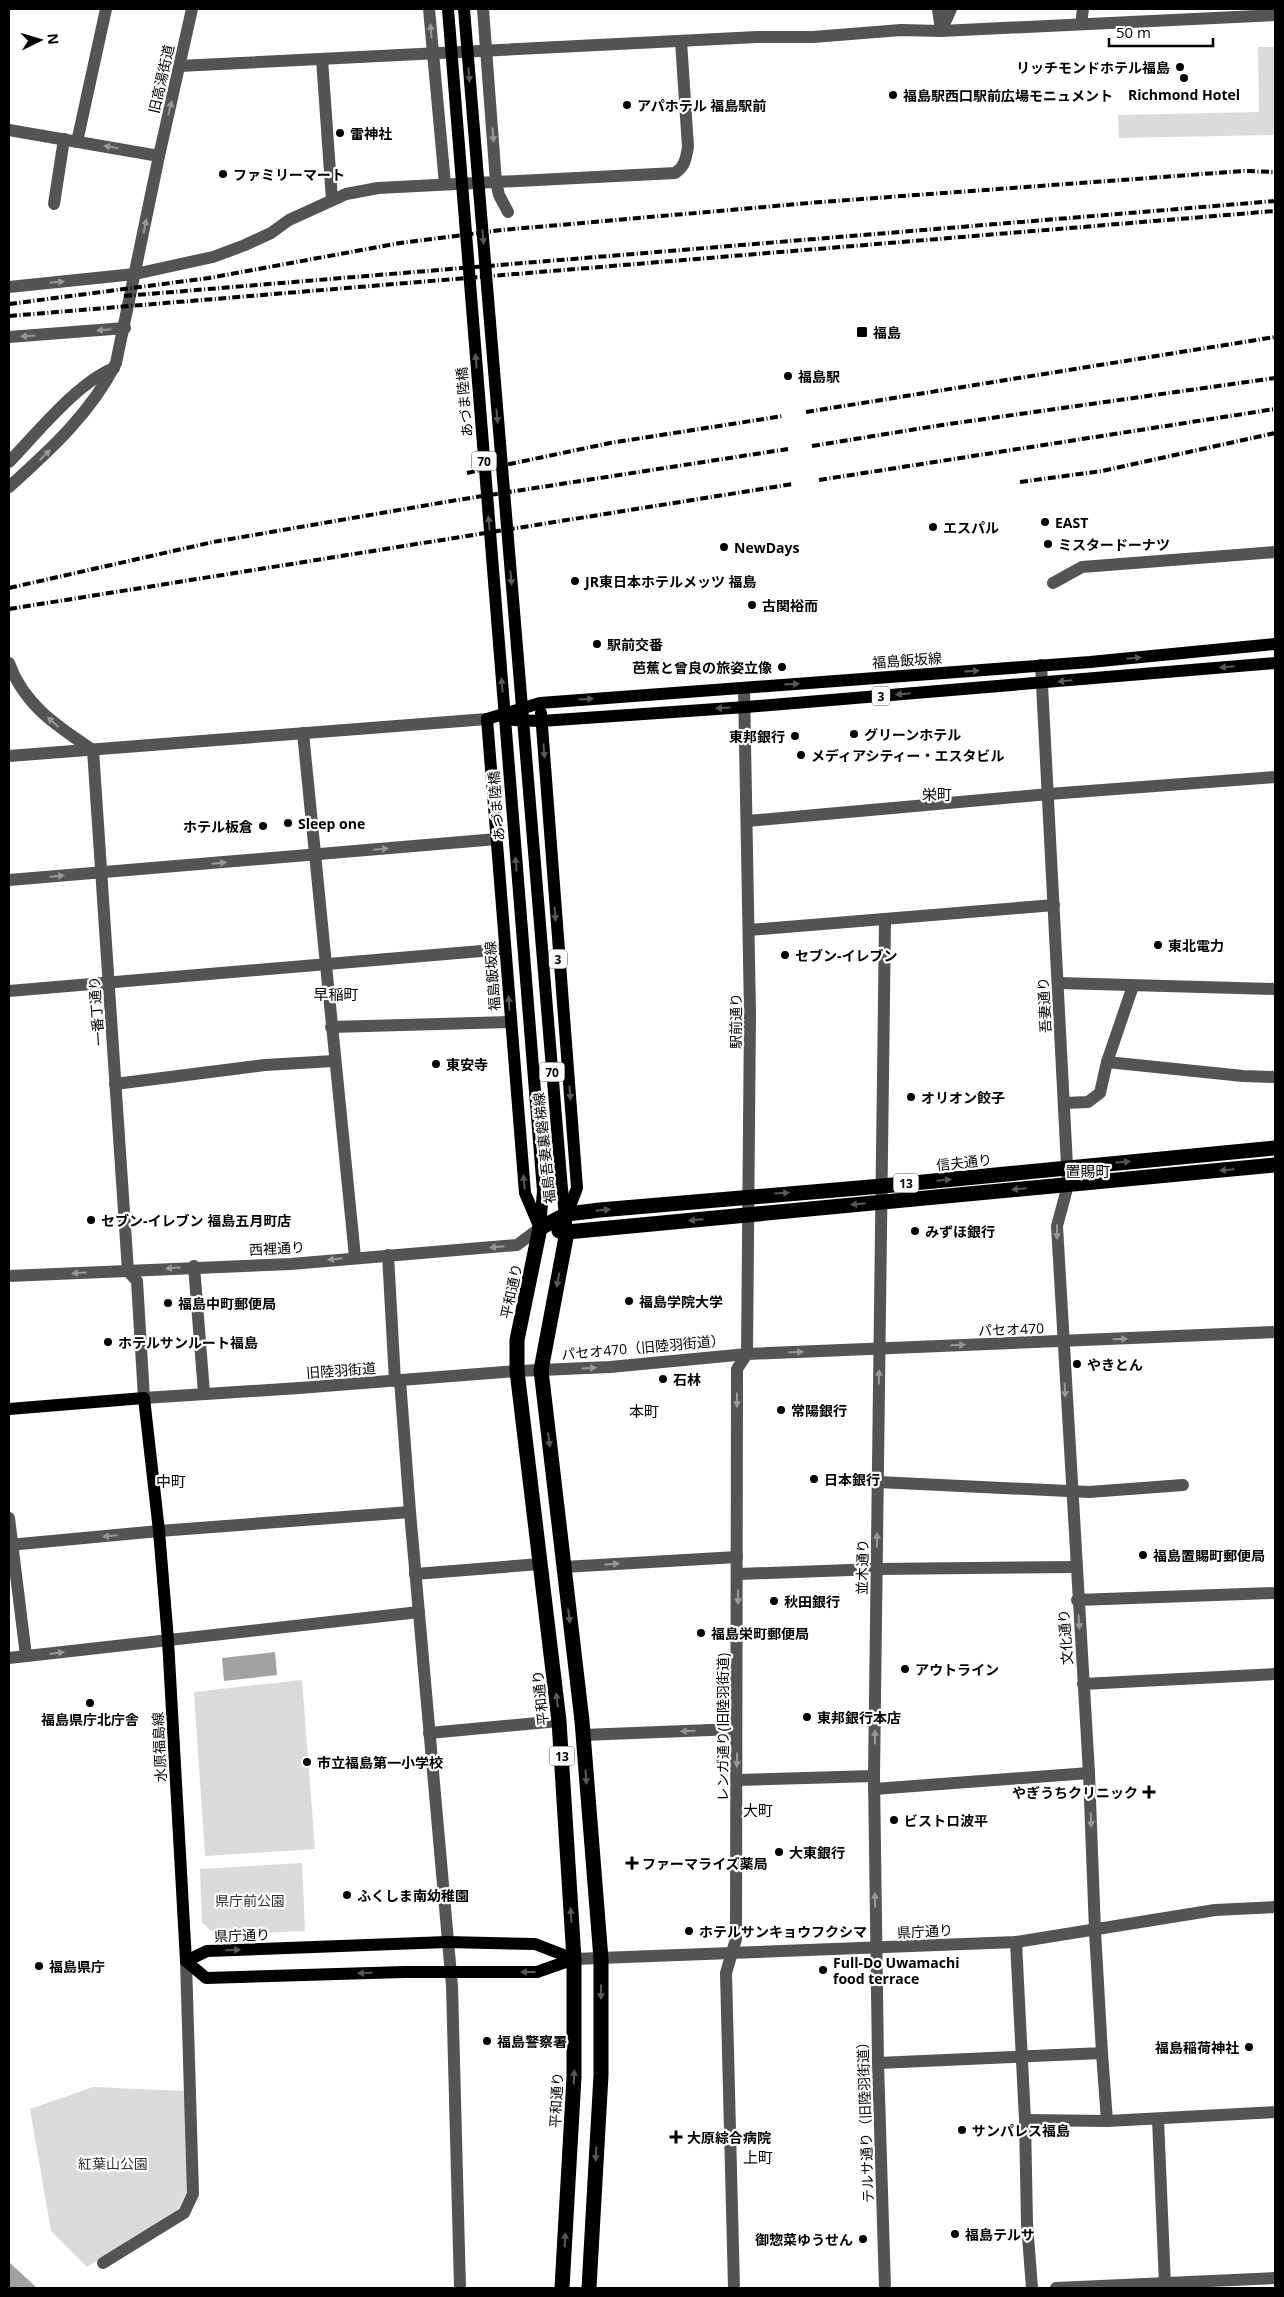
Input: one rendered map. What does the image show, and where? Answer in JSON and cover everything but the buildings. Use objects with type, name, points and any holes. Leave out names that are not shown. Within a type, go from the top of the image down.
[{"type":"highway","name":"信夫通り","points":[[540,1228],[566,1214],[1275,1148]]},
{"type":"highway","name":"13","points":[[540,1228],[568,1232],[1275,1165]]},
{"type":"highway","name":"平和通り","points":[[540,1228],[517,1340],[517,1371],[560,1721],[574,1959],[574,2077],[562,2288]]},
{"type":"highway","name":"13","points":[[568,1232],[541,1370],[583,1736],[601,1959],[601,2075],[589,2288]]},
{"type":"main road","name":"あづま陸橋","points":[[448,9],[520,913]]},
{"type":"main road","name":"福島吾妻裏磐梯線","points":[[464,9],[538,911],[562,1189],[568,1232]]},
{"type":"main road","name":"福島飯坂線","points":[[540,1228],[525,1193],[487,719],[540,703],[1042,665],[1275,644]]},
{"type":"main road","name":"3","points":[[487,719],[541,721],[746,707],[1275,663]]},
{"type":"main road","name":"3","points":[[540,703],[577,1188],[566,1214]]},
{"type":"main road","name":"福島吾妻裏磐梯線","points":[[520,913],[543,1191],[540,1228]]},
{"type":"main road","points":[[9,1409],[144,1398]]},
{"type":"main road","name":"水原福島線","points":[[144,1398],[168,1640],[186,1961]]},
{"type":"main road","name":"県庁通り","points":[[447,1942],[535,1944],[574,1959],[537,1972],[450,1972],[206,1978],[186,1961],[207,1951],[447,1942]]},
{"type":"street","points":[[77,142],[106,9]]},
{"type":"street","name":"旧高湯街道","points":[[9,487],[44,456],[81,418],[103,388],[114,368],[125,328],[159,156],[192,9]]},
{"type":"street","points":[[429,9],[445,184]]},
{"type":"street","points":[[482,9],[496,182],[499,195],[508,212]]},
{"type":"street","points":[[938,9],[940,31]]},
{"type":"street","points":[[940,31],[951,9]]},
{"type":"street","points":[[1081,24],[1083,9]]},
{"type":"street","points":[[179,66],[757,37],[813,37],[901,30],[940,31],[1081,24],[1238,13],[1275,15]]},
{"type":"street","points":[[9,287],[135,274],[213,257],[270,233],[289,220],[346,194],[378,188],[675,173],[685,162],[688,147],[682,41]]},
{"type":"street","points":[[322,59],[332,200]]},
{"type":"street","points":[[9,130],[159,156]]},
{"type":"street","points":[[54,204],[64,139]]},
{"type":"street","points":[[9,337],[125,328]]},
{"type":"street","points":[[9,462],[84,386],[98,374],[114,368]]},
{"type":"street","points":[[1053,583],[1082,567],[1275,552]]},
{"type":"street","points":[[9,663],[16,683],[31,701],[57,726],[93,750]]},
{"type":"street","name":"吾妻通り","points":[[1042,665],[1068,1185],[1057,1226],[1062,1342]]},
{"type":"street","name":"駅前通り","points":[[744,688],[746,707],[750,1020],[747,1354]]},
{"type":"street","points":[[9,756],[487,719]]},
{"type":"street","points":[[304,733],[334,1061],[355,1257]]},
{"type":"street","name":"一番丁通り","points":[[93,750],[128,1271]]},
{"type":"street","points":[[747,821],[1049,794],[1275,777]]},
{"type":"street","points":[[9,880],[497,839]]},
{"type":"street","points":[[749,930],[1054,905]]},
{"type":"street","name":"並木通り","points":[[876,1948],[874,1782],[885,920]]},
{"type":"street","points":[[9,991],[505,948]]},
{"type":"street","points":[[1058,983],[1275,990]]},
{"type":"street","points":[[1064,1104],[1088,1102],[1100,1092],[1107,1062],[1133,986]]},
{"type":"street","points":[[332,1027],[510,1022]]},
{"type":"street","points":[[115,1084],[264,1065],[334,1061]]},
{"type":"street","points":[[1107,1062],[1243,1076],[1275,1076]]},
{"type":"street","name":"西裡通り","points":[[9,1276],[194,1266],[291,1264],[355,1257],[517,1245],[540,1228]]},
{"type":"street","points":[[388,1255],[450,1972],[460,2288]]},
{"type":"street","points":[[194,1266],[204,1393]]},
{"type":"street","points":[[128,1271],[137,1281],[144,1398]]},
{"type":"street","name":"パセオ470","points":[[747,1354],[1275,1332]]},
{"type":"street","name":"文化通り","points":[[1062,1342],[1089,1773],[1094,1931],[1107,2121]]},
{"type":"street","name":"パセオ470（旧陸羽街道）","points":[[541,1370],[610,1367],[747,1354]]},
{"type":"street","name":"レンガ通り(旧陸羽街道)","points":[[734,2288],[726,1973],[736,1939],[737,1369],[747,1354]]},
{"type":"street","name":"旧陸羽街道","points":[[144,1398],[541,1370]]},
{"type":"street","points":[[878,1482],[1071,1491],[1183,1485]]},
{"type":"street","points":[[10,1545],[158,1531],[410,1512]]},
{"type":"street","points":[[9,1518],[10,1545],[26,1656]]},
{"type":"street","points":[[564,1567],[737,1557]]},
{"type":"street","points":[[415,1574],[540,1564]]},
{"type":"street","points":[[738,1574],[877,1568],[1075,1566]]},
{"type":"street","points":[[1077,1600],[1275,1593]]},
{"type":"street","points":[[9,1658],[419,1612]]},
{"type":"street","points":[[1083,1684],[1275,1674]]},
{"type":"street","points":[[430,1733],[560,1721]]},
{"type":"street","points":[[583,1736],[736,1729]]},
{"type":"street","points":[[736,1780],[874,1782],[1089,1773]]},
{"type":"street","name":"県庁通り","points":[[574,1959],[1016,1942],[1094,1931],[1215,1910],[1275,1907]]},
{"type":"street","points":[[1016,1942],[1025,2120],[1027,2224],[1032,2288]]},
{"type":"street","name":"テルサ通り（旧陸羽街道）","points":[[876,1948],[886,2288]]},
{"type":"street","points":[[103,2263],[184,2213],[193,2194],[186,1961]]},
{"type":"street","points":[[878,2063],[1102,2053]]},
{"type":"street","points":[[1025,2120],[1107,2121],[1275,2112]]},
{"type":"street","points":[[1158,2119],[1165,2284]]},
{"type":"street","points":[[1056,2288],[1124,2287],[1275,2278]]},
{"type":"green space","points":[[1258,47],[1275,47],[1275,135],[1119,138],[1118,115],[1259,112]]},
{"type":"green space","points":[[302,1680],[315,1849],[205,1856],[194,1692]]},
{"type":"green space","name":"県庁前公園","points":[[302,1863],[305,1931],[219,1935],[202,1922],[200,1869]]},
{"type":"green space","name":"紅葉山公園","points":[[93,2087],[185,2091],[187,2192],[178,2209],[87,2267],[51,2231],[30,2109]]},
{"type":"shaded area","points":[[275,1652],[277,1675],[224,1681],[222,1658]]},
{"type":"shaded area","points":[[9,2262],[37,2288],[9,2288]]},
{"type":"railway","points":[[9,304],[209,278],[400,243],[502,230],[821,202],[1244,171],[1275,172]]},
{"type":"railway","points":[[124,296],[1275,201]]},
{"type":"railway","points":[[9,316],[1275,211]]},
{"type":"railway","points":[[806,412],[1275,337]]},
{"type":"railway","points":[[812,446],[942,425],[1275,378]]},
{"type":"railway","points":[[819,480],[1275,409]]},
{"type":"railway","points":[[467,473],[610,443],[783,416]]},
{"type":"railway","points":[[1020,482],[1102,471],[1275,433]]},
{"type":"railway","points":[[9,588],[213,542],[457,500],[788,449]]},
{"type":"railway","points":[[9,609],[793,484]]},
{"type":"place","name":"リッチモンドホテル福島","points":[[1180,67]]},
{"type":"place","name":"Richmond Hotel","points":[[1184,78]]},
{"type":"place","name":"福島駅西口駅前広場モニュメント","points":[[893,95]]},
{"type":"place","name":"アパホテル 福島駅前","points":[[627,105]]},
{"type":"place","name":"雷神社","points":[[340,133]]},
{"type":"place","name":"ファミリーマート","points":[[223,174]]},
{"type":"place","name":"福島","points":[[862,332]]},
{"type":"place","name":"福島駅","points":[[788,376]]},
{"type":"place","name":"EAST","points":[[1045,522]]},
{"type":"place","name":"エスパル","points":[[933,527]]},
{"type":"place","name":"ミスタードーナツ","points":[[1048,544]]},
{"type":"place","name":"NewDays","points":[[724,547]]},
{"type":"place","name":"JR東日本ホテルメッツ 福島","points":[[575,581]]},
{"type":"place","name":"古関裕而","points":[[752,605]]},
{"type":"place","name":"駅前交番","points":[[597,644]]},
{"type":"place","name":"芭蕉と曾良の旅姿立像","points":[[782,667]]},
{"type":"place","name":"グリーンホテル","points":[[854,734]]},
{"type":"place","name":"東邦銀行","points":[[795,736]]},
{"type":"place","name":"メディアシティー・エスタビル","points":[[801,755]]},
{"type":"place","name":"Sleep one","points":[[288,823]]},
{"type":"place","name":"ホテル板倉","points":[[263,826]]},
{"type":"place","name":"東北電力","points":[[1158,945]]},
{"type":"place","name":"セブン-イレブン","points":[[785,955]]},
{"type":"place","name":"東安寺","points":[[436,1064]]},
{"type":"place","name":"オリオン餃子","points":[[911,1097]]},
{"type":"place","name":"セブン-イレブン 福島五月町店","points":[[91,1220]]},
{"type":"place","name":"みずほ銀行","points":[[915,1231]]},
{"type":"place","name":"福島学院大学","points":[[629,1301]]},
{"type":"place","name":"福島中町郵便局","points":[[168,1303]]},
{"type":"place","name":"ホテルサンルート福島","points":[[108,1342]]},
{"type":"place","name":"やきとん","points":[[1077,1364]]},
{"type":"place","name":"石林","points":[[663,1379]]},
{"type":"place","name":"常陽銀行","points":[[781,1410]]},
{"type":"place","name":"日本銀行","points":[[814,1479]]},
{"type":"place","name":"福島置賜町郵便局","points":[[1143,1555]]},
{"type":"place","name":"秋田銀行","points":[[774,1601]]},
{"type":"place","name":"福島栄町郵便局","points":[[701,1633]]},
{"type":"place","name":"アウトライン","points":[[905,1669]]},
{"type":"place","name":"福島県庁北庁舎","points":[[90,1703]]},
{"type":"place","name":"東邦銀行本店","points":[[807,1717]]},
{"type":"place","name":"市立福島第一小学校","points":[[307,1762]]},
{"type":"place","name":"やぎうちクリニック","points":[[1149,1792]]},
{"type":"place","name":"ビストロ波平","points":[[894,1820]]},
{"type":"place","name":"大東銀行","points":[[779,1852]]},
{"type":"place","name":"ファーマライズ薬局","points":[[632,1863]]},
{"type":"place","name":"ふくしま南幼稚園","points":[[347,1895]]},
{"type":"place","name":"ホテルサンキョウフクシマ","points":[[689,1931]]},
{"type":"place","name":"福島県庁","points":[[39,1966]]},
{"type":"place","name":"Full-Do Uwamachi food terrace","points":[[823,1970]]},
{"type":"place","name":"福島警察署","points":[[487,2041]]},
{"type":"place","name":"福島稲荷神社","points":[[1249,2047]]},
{"type":"place","name":"サンパレス福島","points":[[962,2130]]},
{"type":"place","name":"大原綜合病院","points":[[676,2137]]},
{"type":"place","name":"福島テルサ","points":[[955,2234]]},
{"type":"place","name":"御惣菜ゆうせん","points":[[863,2239]]},
{"type":"district","name":"栄町","points":[[937,794]]},
{"type":"district","name":"早稲町","points":[[336,994]]},
{"type":"district","name":"置賜町","points":[[1088,1171]]},
{"type":"district","name":"本町","points":[[644,1411]]},
{"type":"district","name":"中町","points":[[171,1481]]},
{"type":"district","name":"大町","points":[[758,1810]]},
{"type":"district","name":"上町","points":[[758,2157]]}]
